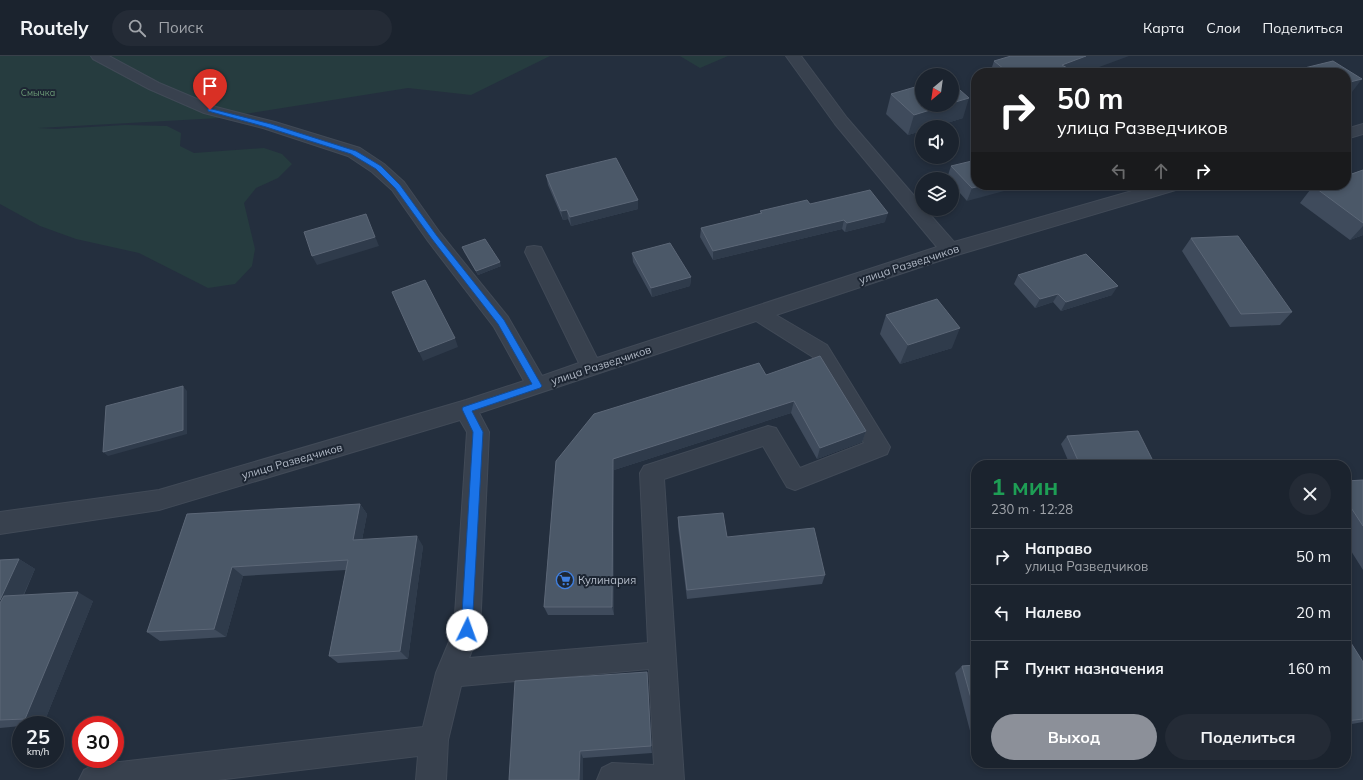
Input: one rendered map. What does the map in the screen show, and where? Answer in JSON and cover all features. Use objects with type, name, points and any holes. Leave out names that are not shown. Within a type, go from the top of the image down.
[{"type":"street","points":[[98,56],[154,86],[210,110],[269,125],[354,152],[378,168],[398,186],[434,238],[501,322],[537,386]]},
{"type":"street","points":[[793,56],[841,121],[950,250]]},
{"type":"street","points":[[1351,133],[1363,129]]},
{"type":"street","name":"улица Разведчиков","points":[[0,523],[159,500],[466,409],[760,314],[950,250],[1155,190]]},
{"type":"street","points":[[534,252],[592,368]]},
{"type":"street","points":[[669,780],[652,473],[768,435],[795,480],[879,447],[820,351],[760,314]]},
{"type":"street","points":[[431,780],[434,740],[450,673],[467,630],[478,432],[466,409]]},
{"type":"street","points":[[450,673],[662,655]]},
{"type":"street","points":[[94,780],[434,740]]},
{"type":"street","points":[[612,780],[612,778],[655,780]]},
{"type":"green space","name":"Смычка","points":[[0,56],[550,56],[471,95],[408,88],[220,118],[38,128],[56,129],[125,125],[167,126],[181,133],[180,146],[194,153],[264,148],[282,154],[292,164],[278,178],[256,188],[244,203],[255,249],[252,266],[235,284],[208,288],[139,253],[76,239],[40,226],[0,204]]},
{"type":"green space","points":[[680,56],[728,56],[700,68]]},
{"type":"building","points":[[1011,56],[1086,56],[1062,65],[1067,68],[1003,68],[994,61]]},
{"type":"building","points":[[1333,61],[1344,68],[1304,68]]},
{"type":"building","points":[[1351,72],[1362,79],[1351,82]]},
{"type":"building","points":[[915,87],[915,112],[924,112],[914,115],[891,94]]},
{"type":"building","points":[[959,89],[969,98],[959,101]]},
{"type":"building","points":[[616,158],[638,200],[570,217],[567,210],[561,211],[546,175]]},
{"type":"building","points":[[971,161],[971,187],[959,174],[959,172],[957,172],[951,166]]},
{"type":"building","points":[[1363,170],[1363,223],[1318,190],[1351,190],[1351,174]]},
{"type":"building","points":[[870,190],[888,213],[847,223],[844,220],[713,251],[701,228],[762,213],[760,211],[807,200],[810,204]]},
{"type":"building","points":[[366,214],[375,237],[312,256],[304,232]]},
{"type":"building","points":[[1238,236],[1292,312],[1241,314],[1191,238]]},
{"type":"building","points":[[485,239],[500,262],[476,271],[462,247]]},
{"type":"building","points":[[670,243],[691,277],[651,288],[632,253]]},
{"type":"building","points":[[1086,254],[1118,286],[1066,302],[1058,294],[1040,299],[1018,275]]},
{"type":"building","points":[[425,280],[455,338],[419,352],[392,292]]},
{"type":"building","points":[[937,299],[960,328],[908,345],[886,315]]},
{"type":"building","points":[[820,356],[866,431],[820,448],[794,401],[613,459],[612,607],[544,607],[556,461],[594,414],[759,363],[766,375]]},
{"type":"building","points":[[183,386],[183,430],[103,452],[106,406]]},
{"type":"building","points":[[1138,431],[1152,460],[1078,460],[1067,436]]},
{"type":"building","points":[[1363,480],[1363,526],[1351,508],[1351,481]]},
{"type":"building","points":[[360,504],[353,540],[417,536],[400,651],[329,656],[348,560],[232,567],[214,629],[147,632],[187,514]]},
{"type":"building","points":[[723,513],[727,537],[814,528],[825,575],[687,590],[678,517]]},
{"type":"building","points":[[19,559],[0,600],[0,560]]},
{"type":"building","points":[[78,592],[26,716],[12,716],[12,720],[0,720],[0,603],[4,596]]},
{"type":"building","points":[[1351,643],[1363,662],[1363,719],[1351,720]]},
{"type":"building","points":[[971,665],[971,698],[962,666]]},
{"type":"building","points":[[647,672],[651,746],[580,751],[579,780],[509,780],[515,681]]},
{"type":"place","name":"Кулинария","points":[[565,580]]},
{"type":"route","points":[[210,110],[269,125],[354,152],[378,168],[398,186],[434,238],[501,322],[537,386],[466,409],[478,432],[467,630]]}]
